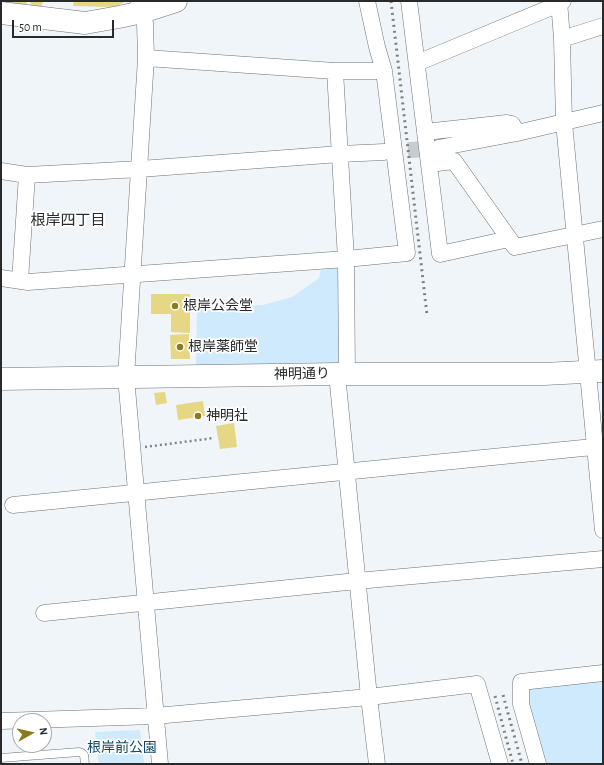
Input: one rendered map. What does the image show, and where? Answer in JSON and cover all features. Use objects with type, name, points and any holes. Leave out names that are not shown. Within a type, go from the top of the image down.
[{"type":"street","points":[[1,13],[85,23],[119,17],[141,6],[176,1]]},
{"type":"street","points":[[1,278],[28,282],[346,259],[408,253],[384,71],[367,1]]},
{"type":"street","points":[[409,1],[440,254],[509,239]]},
{"type":"street","points":[[417,63],[560,2],[564,123],[574,236],[596,372],[603,530]]},
{"type":"street","points":[[141,6],[145,23],[146,58],[126,377],[144,603],[160,764]]},
{"type":"street","points":[[562,39],[603,26]]},
{"type":"street","points":[[146,58],[335,71],[384,71]]},
{"type":"street","points":[[335,71],[346,259],[342,374],[347,472],[377,764]]},
{"type":"street","points":[[438,148],[517,133],[603,113]]},
{"type":"street","points":[[425,132],[507,123],[512,124],[517,133]]},
{"type":"street","points":[[1,171],[27,175],[140,169],[384,152]]},
{"type":"street","points":[[429,164],[454,160],[515,247],[603,229]]},
{"type":"street","points":[[20,281],[27,175]]},
{"type":"street","name":"神明通り","points":[[1,379],[342,374],[544,374],[596,372]]},
{"type":"street","points":[[13,505],[599,446]]},
{"type":"street","points":[[44,613],[358,581],[603,559]]},
{"type":"street","points":[[538,764],[521,704],[521,682],[603,673]]},
{"type":"street","points":[[1,721],[155,716],[369,697],[477,684],[500,764]]},
{"type":"lane","points":[[1,758],[79,752],[84,755],[85,764]]},
{"type":"path","points":[[132,449],[214,438]]},
{"type":"green space","points":[[340,267],[343,366],[196,366],[197,308],[263,305],[292,297],[319,278],[321,270]]},
{"type":"green space","points":[[603,680],[603,764],[541,764],[525,704],[527,692],[530,687]]},
{"type":"green space","name":"根岸前公園","points":[[140,730],[144,764],[99,764],[95,732]]},
{"type":"building","points":[[6,1],[27,1],[26,6],[5,4]]},
{"type":"building","points":[[31,1],[43,1],[41,8],[30,7]]},
{"type":"building","points":[[74,1],[126,1],[116,7],[73,6]]},
{"type":"building","points":[[151,294],[190,294],[190,333],[171,332],[171,314],[151,314]]},
{"type":"building","name":"根岸薬師堂","points":[[189,334],[190,359],[171,359],[170,335]]},
{"type":"building","points":[[165,392],[167,403],[156,405],[154,393]]},
{"type":"building","points":[[203,401],[205,416],[178,420],[176,405]]},
{"type":"building","points":[[219,414],[222,414],[223,418],[220,419]]},
{"type":"building","points":[[234,423],[237,447],[220,449],[216,426]]},
{"type":"tunnel","points":[[384,152],[438,148]]},
{"type":"railway","points":[[391,1],[427,315]]},
{"type":"railway","points":[[503,695],[522,764]]},
{"type":"railway","points":[[495,696],[513,764]]},
{"type":"place","name":"根岸公会堂","points":[[175,306]]},
{"type":"place","name":"根岸薬師堂","points":[[180,347]]},
{"type":"place","name":"神明社","points":[[198,416]]},
{"type":"district","name":"根岸四丁目","points":[[68,220]]}]
